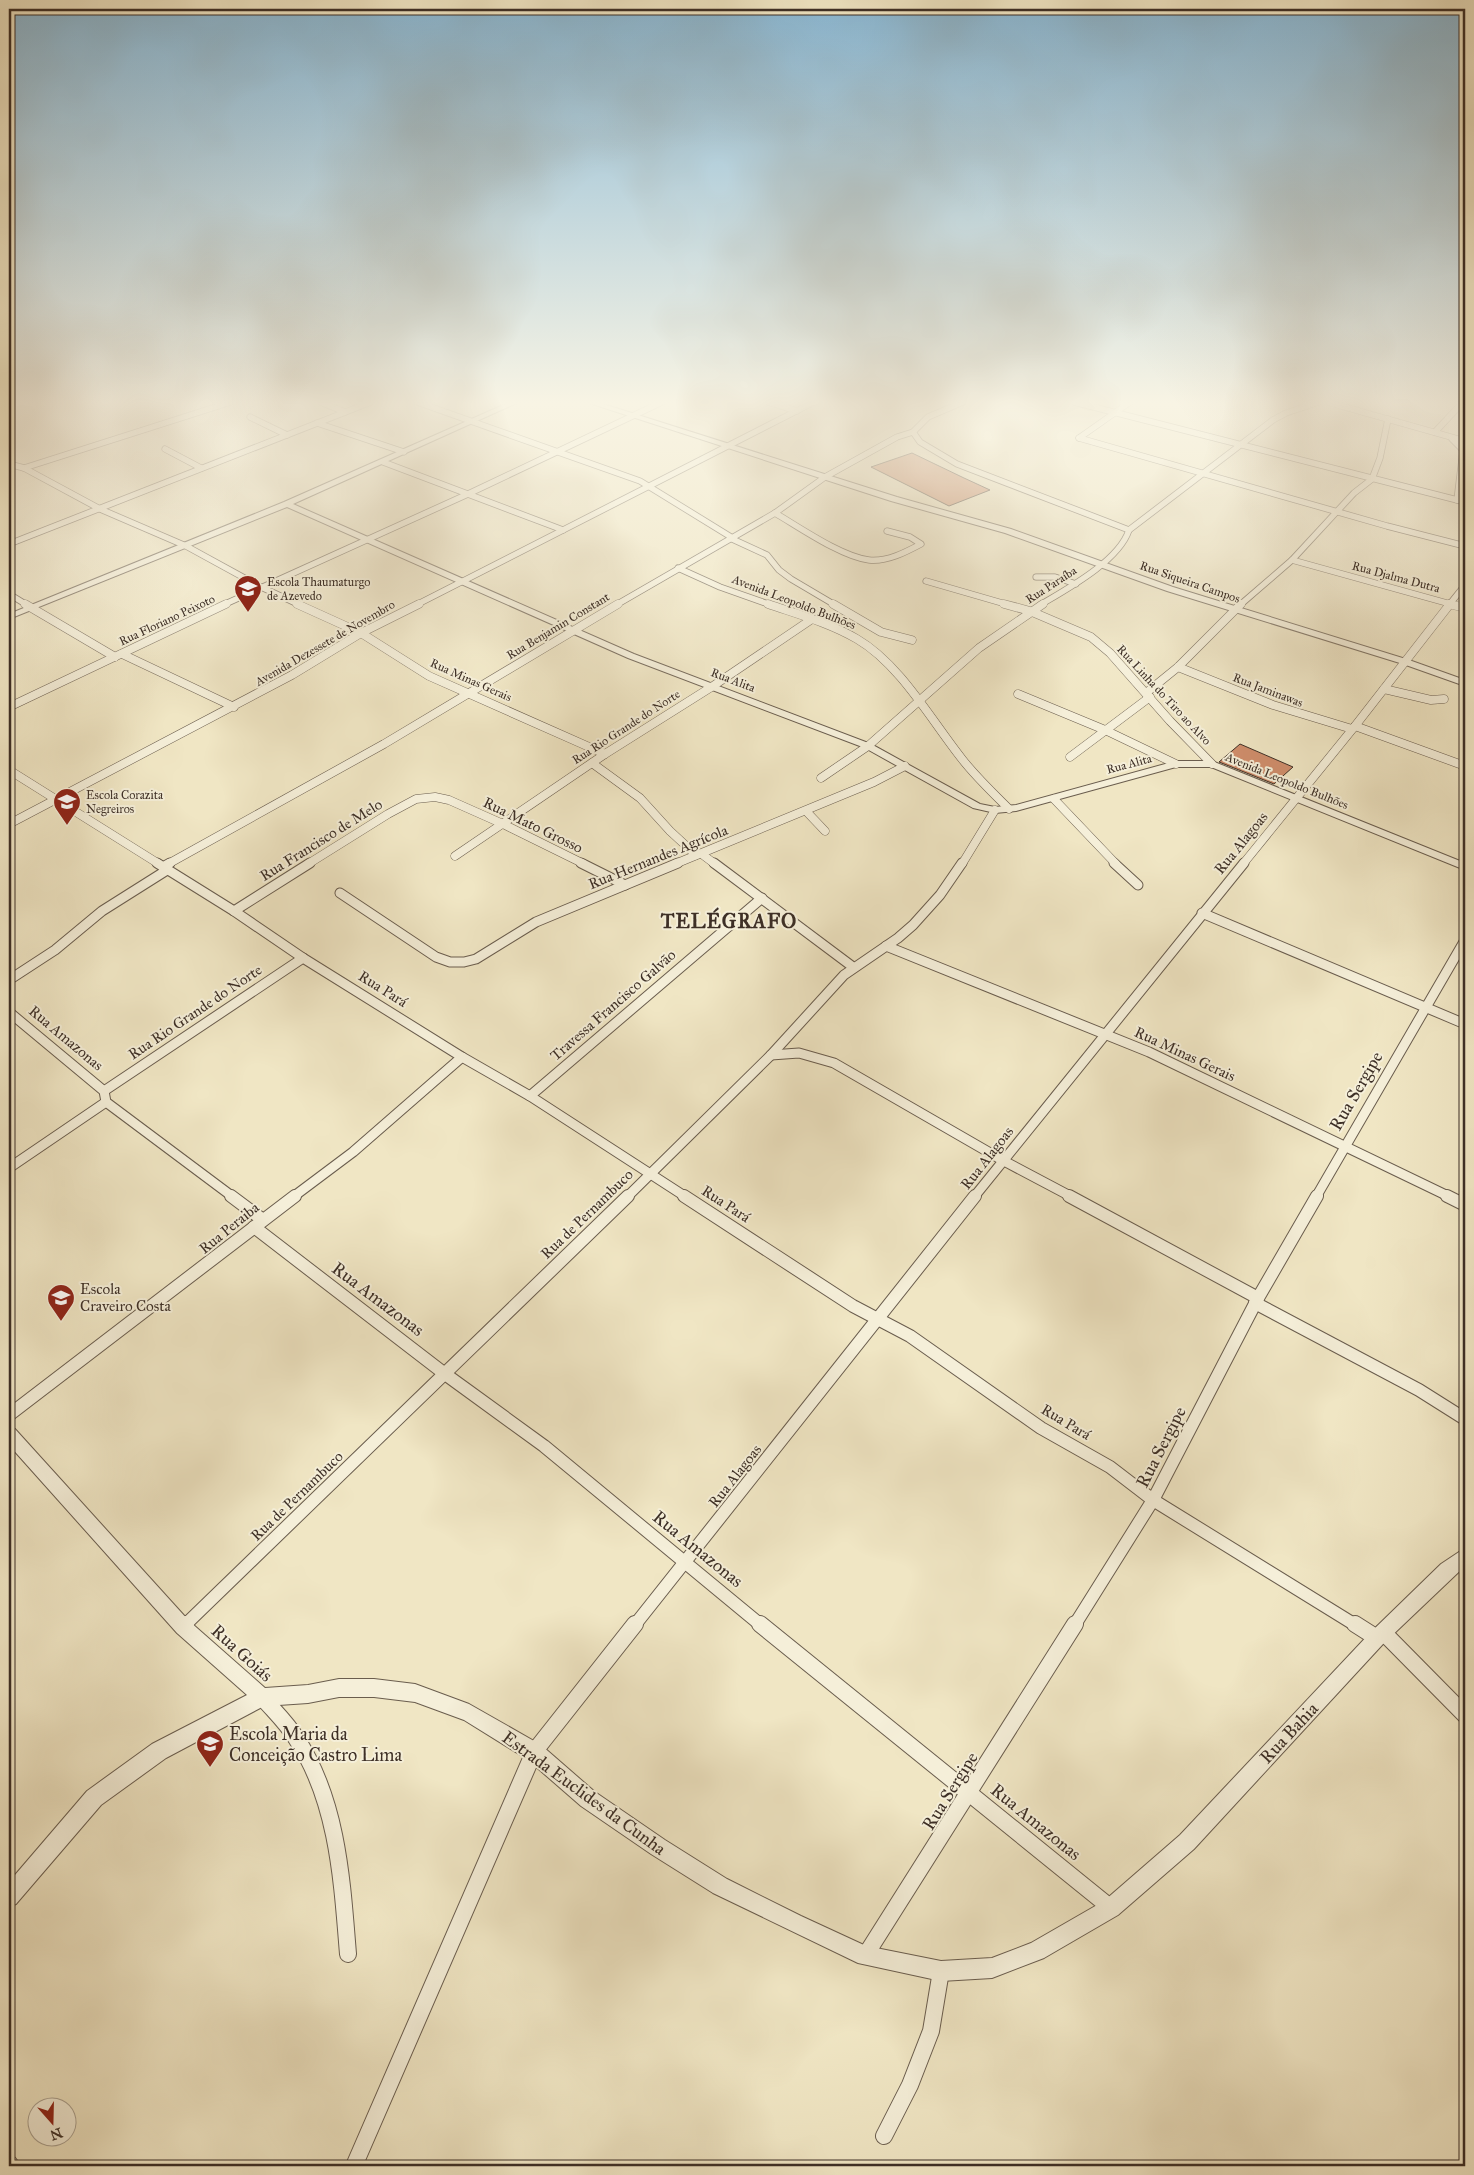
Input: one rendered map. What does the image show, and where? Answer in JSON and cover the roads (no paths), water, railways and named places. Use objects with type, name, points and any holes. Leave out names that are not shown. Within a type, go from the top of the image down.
[{"type":"street","name":"Rua Minas Gerais","points":[[90,504],[186,546],[261,587],[360,633],[429,676],[605,754]]},
{"type":"street","points":[[9,544],[114,504]]},
{"type":"street","points":[[9,617],[287,504]]},
{"type":"street","name":"Rua Alita","points":[[287,504],[572,632],[868,746],[977,806],[995,810],[1009,809],[1054,799],[1176,764]]},
{"type":"street","name":"Rua Floriano Peixoto","points":[[9,707],[261,587],[448,504]]},
{"type":"street","points":[[493,504],[563,530]]},
{"type":"street","name":"Avenida Dezessete de Novembro","points":[[9,824],[234,707],[292,675],[360,633],[614,504]]},
{"type":"street","points":[[679,504],[731,537],[767,556],[779,570],[791,579],[867,624],[881,632],[912,640]]},
{"type":"street","name":"Rua Benjamin Constant","points":[[9,980],[55,950],[102,911],[165,868],[471,694],[788,504]]},
{"type":"street","name":"Rua Siqueira Campos","points":[[915,504],[1008,531],[1170,589],[1406,662],[1465,683]]},
{"type":"street","points":[[1064,504],[1129,530]]},
{"type":"street","name":"Rua Paraíba","points":[[821,778],[868,746],[979,648],[1030,611],[1076,584],[1102,564],[1123,543],[1129,530],[1165,504]]},
{"type":"street","points":[[1307,504],[1465,546]]},
{"type":"street","points":[[1070,756],[1148,695],[1235,609],[1292,560],[1344,504]]},
{"type":"street","points":[[775,513],[829,543],[867,560],[892,556],[921,544],[918,540],[888,531]]},
{"type":"street","name":"Rua Djalma Dutra","points":[[1292,560],[1465,608]]},
{"type":"street","name":"Avenida Leopoldo Bulhões","points":[[678,568],[720,587],[812,619],[856,639],[896,673],[963,760],[1009,809]]},
{"type":"street","points":[[1036,578],[1055,578],[1076,584]]},
{"type":"street","points":[[926,581],[1030,611]]},
{"type":"street","name":"Rua Alagoas","points":[[354,2166],[534,1752],[1104,1034],[1354,727],[1465,585]]},
{"type":"street","points":[[9,594],[119,655],[234,707]]},
{"type":"street","name":"Rua Linha do Tiro ao Alvo","points":[[1030,611],[1098,641],[1212,764]]},
{"type":"street","name":"Rua Rio Grande do Norte","points":[[455,856],[605,754],[713,686],[812,619]]},
{"type":"street","name":"Rua Jaminawas","points":[[1178,667],[1273,705],[1354,727],[1465,766]]},
{"type":"street","points":[[1384,689],[1431,700],[1444,699]]},
{"type":"street","name":"Avenida Leopoldo Bulhões","points":[[1018,694],[1105,730],[1176,764],[1212,764],[1465,867]]},
{"type":"street","points":[[592,763],[640,798],[670,831],[700,855],[762,898],[853,967]]},
{"type":"street","name":"Rua Hernandes Agrícola","points":[[340,893],[436,957],[450,962],[464,962],[476,959],[536,922],[806,811],[874,782],[905,766]]},
{"type":"street","name":"Rua Pará","points":[[9,770],[234,911],[303,958],[462,1057],[530,1096],[853,1306],[910,1336],[1041,1428],[1110,1467],[1153,1500],[1380,1635],[1465,1715]]},
{"type":"street","name":"Rua Mato Grosso","points":[[426,797],[435,796],[449,800],[503,824],[625,885]]},
{"type":"street","name":"Rua Francisco de Melo","points":[[234,911],[388,814],[409,802],[426,797]]},
{"type":"street","points":[[1054,799],[1121,870],[1138,885]]},
{"type":"street","name":"Rua de Pernambuco","points":[[183,1627],[771,1055],[853,967],[899,937],[943,890],[965,862],[995,810]]},
{"type":"street","points":[[806,811],[825,831]]},
{"type":"street","name":"Travessa Francisco Galvão","points":[[530,1096],[606,1033],[707,941],[762,898]]},
{"type":"street","points":[[1202,913],[1465,1024]]},
{"type":"street","name":"Rua Sergipe","points":[[865,1956],[1153,1500],[1256,1300],[1465,940]]},
{"type":"street","name":"Rua Minas Gerais","points":[[886,946],[1149,1052],[1465,1205]]},
{"type":"street","name":"Rua Rio Grande do Norte","points":[[9,1168],[105,1097],[303,958]]},
{"type":"street","name":"Rua Amazonas","points":[[9,1012],[105,1097],[258,1224],[445,1374],[544,1446],[685,1564],[970,1792],[1111,1908]]},
{"type":"street","points":[[771,1055],[799,1053],[834,1063],[1004,1161],[1419,1390],[1465,1419]]},
{"type":"street","name":"Rua Peraiba","points":[[9,1416],[353,1152],[462,1057]]},
{"type":"street","name":"Rua Goiás","points":[[9,1434],[183,1627],[262,1698],[296,1737],[316,1774],[330,1816],[341,1874],[348,1954]]},
{"type":"street","name":"Rua Bahia","points":[[1111,1908],[1187,1842],[1380,1635],[1447,1570],[1465,1556]]},
{"type":"street","name":"Estrada Euclides da Cunha","points":[[9,1897],[94,1798],[159,1752],[262,1698],[308,1694],[339,1688],[374,1688],[414,1693],[468,1713],[534,1752],[588,1799],[658,1847],[720,1886],[865,1956],[941,1971],[992,1968],[1038,1951],[1111,1908]]},
{"type":"street","points":[[884,2136],[910,2084],[931,2031],[941,1971]]},
{"type":"place","name":"Escola Thaumaturgo de Azevedo","points":[[248,613]]},
{"type":"place","name":"Escola Corazita Negreiros","points":[[67,826]]},
{"type":"place","name":"Escola Craveiro Costa","points":[[61,1322]]},
{"type":"place","name":"Escola Maria da Conceição Castro Lima","points":[[210,1768]]},
{"type":"district","name":"TELÉGRAFO","points":[[729,921]]}]
